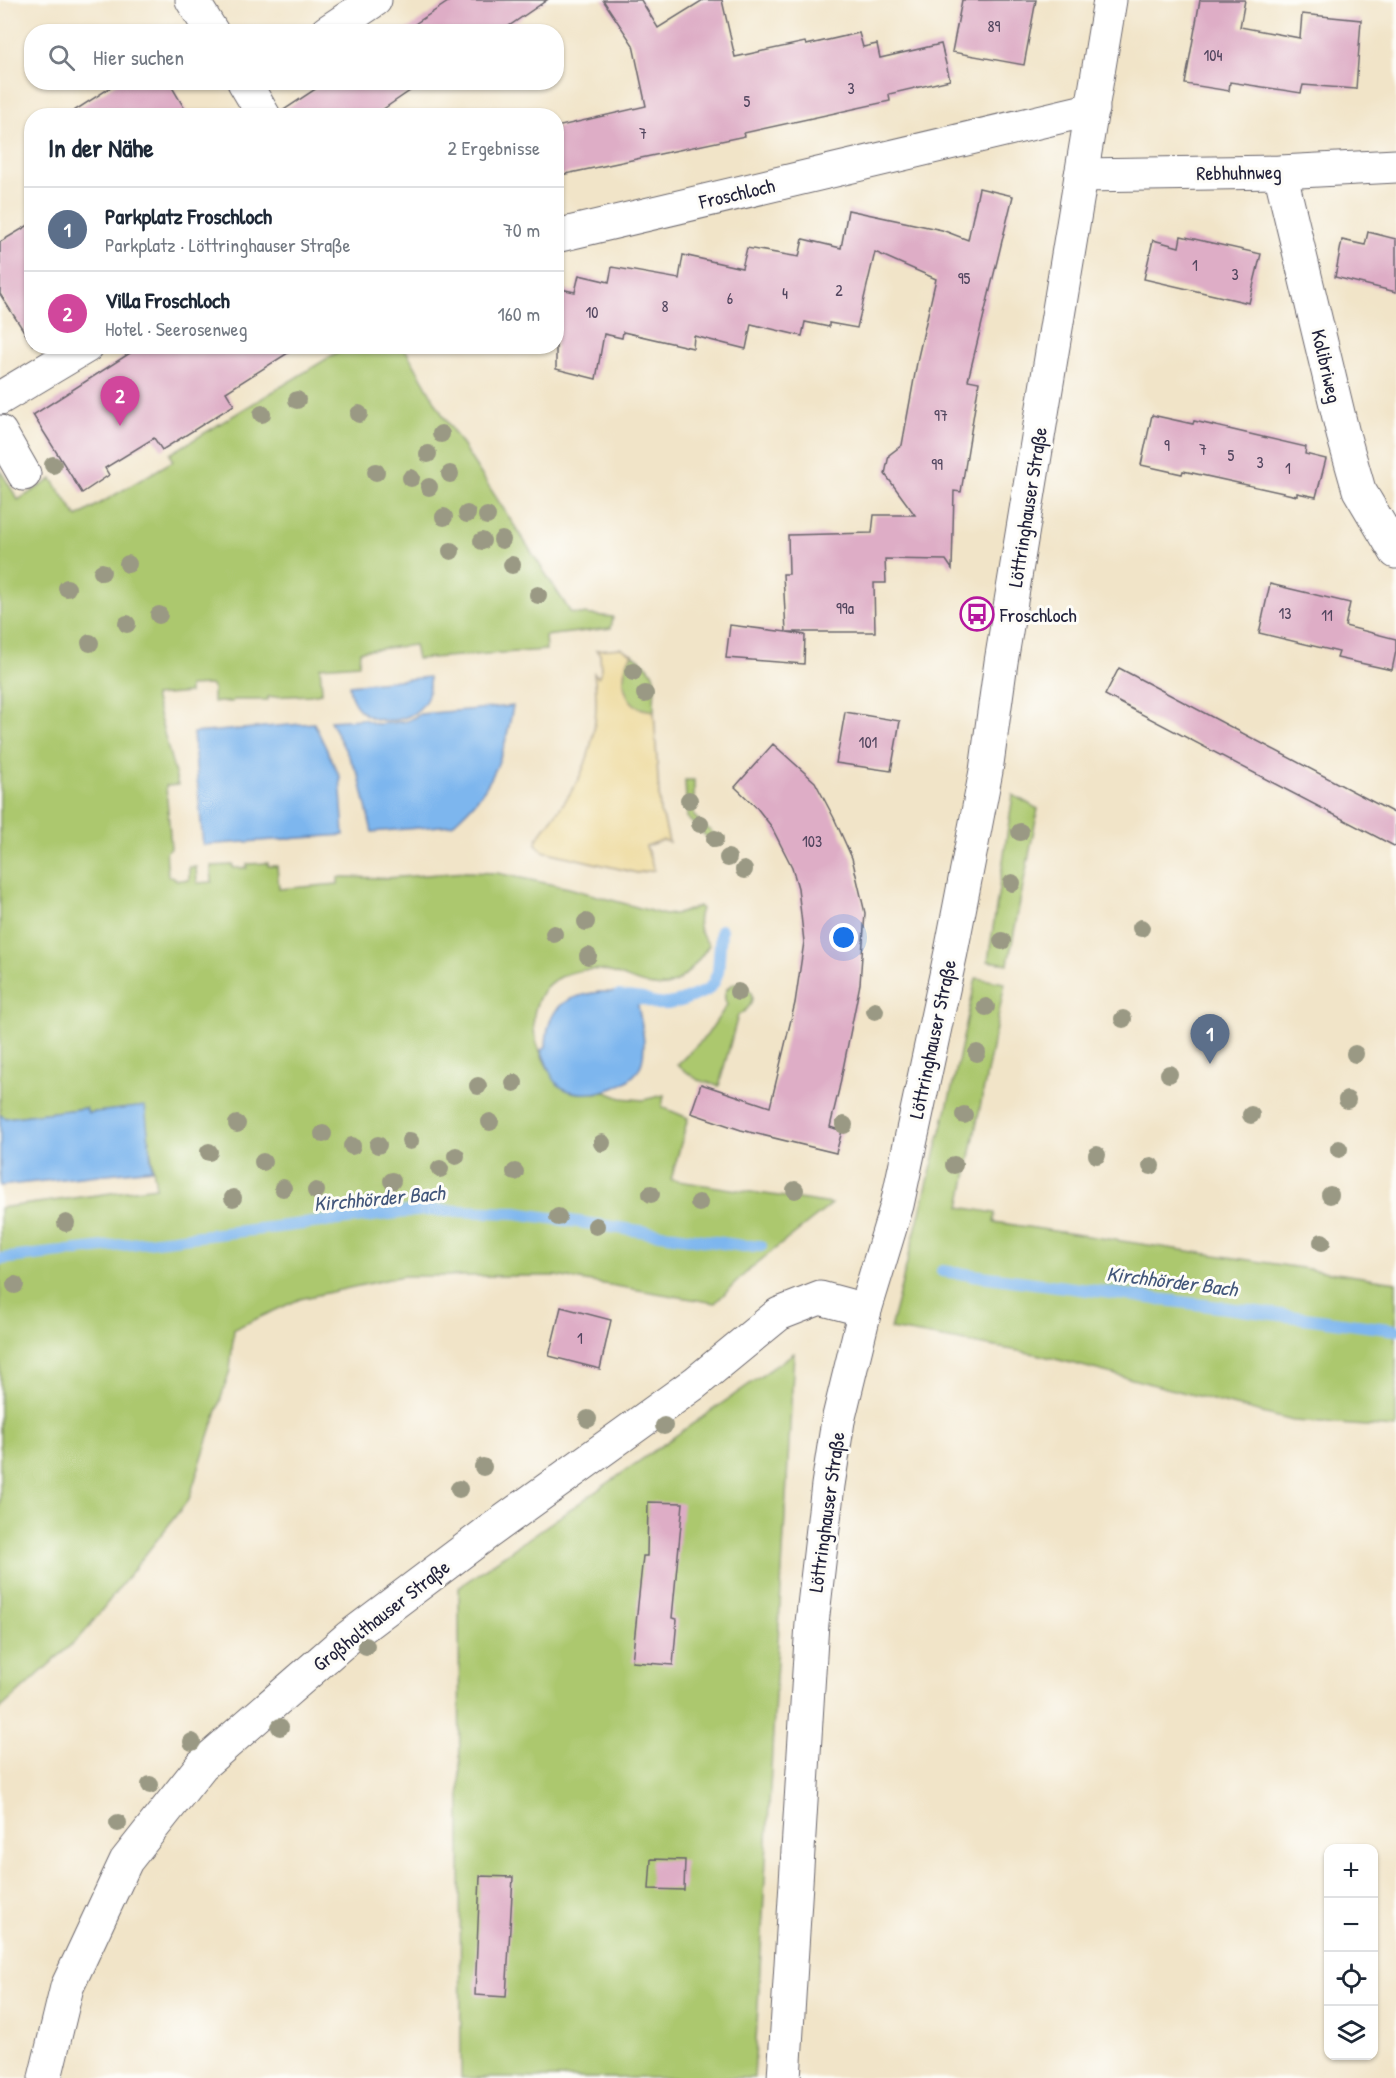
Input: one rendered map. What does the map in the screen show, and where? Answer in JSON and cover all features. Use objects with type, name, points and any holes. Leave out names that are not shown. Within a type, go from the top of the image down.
[{"type":"street","points":[[192,0],[207,24]]},
{"type":"street","points":[[339,24],[375,0]]},
{"type":"street","name":"Löttringhauser Straße","points":[[784,2078],[812,1623],[819,1546],[838,1421],[865,1310],[897,1205],[951,952],[975,825],[1110,0]]},
{"type":"street","points":[[251,90],[260,108]]},
{"type":"street","name":"Froschloch","points":[[564,234],[1093,109]]},
{"type":"street","name":"Rebhuhnweg","points":[[1081,175],[1280,172],[1396,166]]},
{"type":"street","name":"Kolibriweg","points":[[1280,172],[1343,434],[1359,490],[1396,552]]},
{"type":"street","points":[[0,398],[74,354]]},
{"type":"street","points":[[0,432],[24,474]]},
{"type":"street","name":"Großholthauser Straße","points":[[45,2078],[67,1987],[126,1861],[202,1765],[349,1637],[487,1533],[695,1383],[779,1314],[820,1298],[865,1310]]},
{"type":"green space","points":[[334,354],[408,354],[444,417],[571,613],[613,617],[611,628],[545,636],[546,650],[417,659],[414,645],[360,651],[359,664],[320,667],[321,693],[310,695],[268,697],[268,700],[213,702],[213,688],[210,685],[189,686],[189,693],[154,696],[178,785],[166,786],[171,848],[166,852],[168,875],[177,880],[189,880],[189,867],[196,867],[197,883],[212,882],[211,866],[233,865],[233,868],[247,868],[247,864],[268,863],[268,866],[277,866],[279,889],[338,884],[338,878],[342,877],[387,878],[465,872],[497,873],[569,888],[665,915],[681,913],[699,906],[701,909],[698,919],[699,928],[709,945],[688,972],[672,984],[648,985],[614,973],[589,970],[567,974],[548,985],[540,996],[534,1016],[535,1037],[543,1058],[560,1086],[643,1100],[664,1095],[662,1107],[688,1118],[671,1180],[832,1204],[751,1268],[715,1303],[556,1276],[403,1276],[300,1299],[234,1329],[230,1370],[189,1499],[83,1634],[0,1709],[0,1208],[156,1187],[144,1107],[88,1113],[85,1108],[6,1118],[0,1115],[0,470],[18,500],[52,479],[77,517],[173,461],[170,454]]},
{"type":"green space","points":[[632,654],[648,666],[654,677],[654,711],[642,709],[633,703],[626,691],[625,668]]},
{"type":"green space","points":[[685,780],[694,780],[694,816],[721,841],[715,845],[687,818]]},
{"type":"green space","points":[[1013,795],[1038,809],[1008,964],[988,961]]},
{"type":"green space","points":[[976,978],[1005,983],[960,1207],[995,1213],[994,1222],[1396,1282],[1396,1428],[1293,1421],[1036,1354],[890,1329],[954,1080]]},
{"type":"green space","points":[[736,983],[748,989],[752,998],[749,1007],[738,1015],[719,1086],[698,1080],[677,1065],[707,1035],[727,1005],[726,992]]},
{"type":"green space","points":[[794,1353],[754,2078],[461,2078],[459,1587]]},
{"type":"sand","points":[[621,648],[632,654],[624,675],[629,698],[640,708],[654,711],[660,812],[669,842],[663,840],[646,846],[654,870],[637,873],[543,851],[536,844],[537,839],[575,786],[589,753],[596,713],[594,673],[598,677],[601,672],[600,654],[596,650]]},
{"type":"water","points":[[429,677],[429,692],[426,700],[418,710],[395,720],[370,717],[360,710],[353,700],[349,685]]},
{"type":"water","points":[[513,706],[505,742],[492,777],[475,802],[452,825],[372,832],[359,776],[330,721],[363,719],[376,724],[391,723],[407,721],[420,714]]},
{"type":"water","points":[[314,723],[340,777],[344,835],[203,845],[193,733]]},
{"type":"water","points":[[600,992],[619,992],[619,1000],[637,1001],[644,1039],[642,1062],[637,1071],[619,1086],[595,1093],[571,1091],[561,1087],[554,1080],[541,1050],[546,1047],[550,1022],[560,1006],[577,997]]},
{"type":"water","points":[[145,1106],[152,1169],[0,1186],[0,1115],[6,1118],[86,1108],[88,1113]]},
{"type":"building","points":[[451,0],[547,0],[512,24],[415,24]]},
{"type":"building","points":[[603,0],[641,0],[658,28],[703,0],[722,0],[735,57],[859,33],[863,47],[877,44],[880,58],[941,44],[950,80],[889,94],[890,101],[744,133],[745,136],[564,174],[564,125],[646,106],[633,45]]},
{"type":"building","points":[[962,0],[1036,0],[1024,65],[952,52]]},
{"type":"building","points":[[1200,0],[1245,0],[1240,27],[1300,38],[1302,14],[1361,20],[1356,89],[1303,85],[1301,93],[1230,82],[1229,91],[1185,84]]},
{"type":"building","points":[[107,90],[174,90],[184,108],[78,108]]},
{"type":"building","points":[[314,90],[411,90],[385,108],[287,108]]},
{"type":"building","points":[[979,188],[1013,196],[968,380],[979,382],[961,492],[954,491],[952,569],[946,560],[885,559],[886,583],[874,583],[875,632],[787,632],[805,635],[804,664],[726,658],[730,625],[786,632],[783,574],[789,574],[788,535],[872,533],[874,515],[915,515],[885,474],[889,455],[902,445],[918,357],[936,279],[875,252],[857,328],[829,323],[829,327],[805,322],[802,336],[751,324],[746,349],[694,336],[693,348],[623,332],[622,338],[604,334],[596,379],[556,369],[556,354],[564,354],[564,290],[575,292],[579,275],[609,282],[612,267],[679,279],[683,255],[742,268],[747,248],[799,257],[803,239],[841,248],[848,210],[942,230],[968,240]]},
{"type":"building","points":[[24,228],[24,332],[0,294],[0,242]]},
{"type":"building","points":[[1368,232],[1396,239],[1396,292],[1335,277],[1342,240],[1365,245]]},
{"type":"building","points":[[1181,236],[1261,254],[1249,303],[1144,279],[1153,240],[1179,247]]},
{"type":"building","points":[[128,354],[286,354],[226,392],[234,405],[162,450],[154,438],[105,468],[109,475],[82,493],[33,415]]},
{"type":"building","points":[[1152,415],[1193,424],[1194,421],[1306,447],[1305,454],[1326,459],[1316,497],[1297,493],[1297,496],[1183,471],[1182,474],[1141,465]]},
{"type":"building","points":[[1270,584],[1350,603],[1345,626],[1396,639],[1392,670],[1337,658],[1339,652],[1259,633]]},
{"type":"building","points":[[1119,668],[1396,814],[1396,847],[1105,695]]},
{"type":"building","points":[[845,712],[900,721],[891,771],[836,763]]},
{"type":"building","points":[[773,744],[815,782],[852,858],[865,913],[860,984],[830,1127],[842,1131],[836,1153],[741,1130],[691,1113],[701,1084],[770,1107],[795,1003],[804,942],[798,888],[792,867],[771,826],[757,808],[735,787]]},
{"type":"building","points":[[561,1307],[611,1320],[600,1369],[549,1356]]},
{"type":"building","points":[[648,1502],[683,1503],[672,1618],[677,1619],[673,1665],[632,1662],[643,1556],[647,1556]]},
{"type":"building","points":[[651,1859],[685,1860],[684,1890],[649,1889]]},
{"type":"building","points":[[480,1876],[513,1877],[506,1997],[475,1995]]},
{"type":"waterway","points":[[618,996],[643,999],[656,1004],[668,1004],[706,991],[713,984],[718,972],[721,930]]},
{"type":"waterway","name":"Kirchhörder Bach","points":[[0,1259],[424,1210],[516,1213],[743,1246],[761,1246]]},
{"type":"waterway","name":"Kirchhörder Bach","points":[[942,1271],[1396,1330]]},
{"type":"place","name":"Villa Froschloch","points":[[120,426]]},
{"type":"place","name":"Froschloch","points":[[977,614]]},
{"type":"place","name":"Parkplatz Froschloch","points":[[1210,1064]]}]
